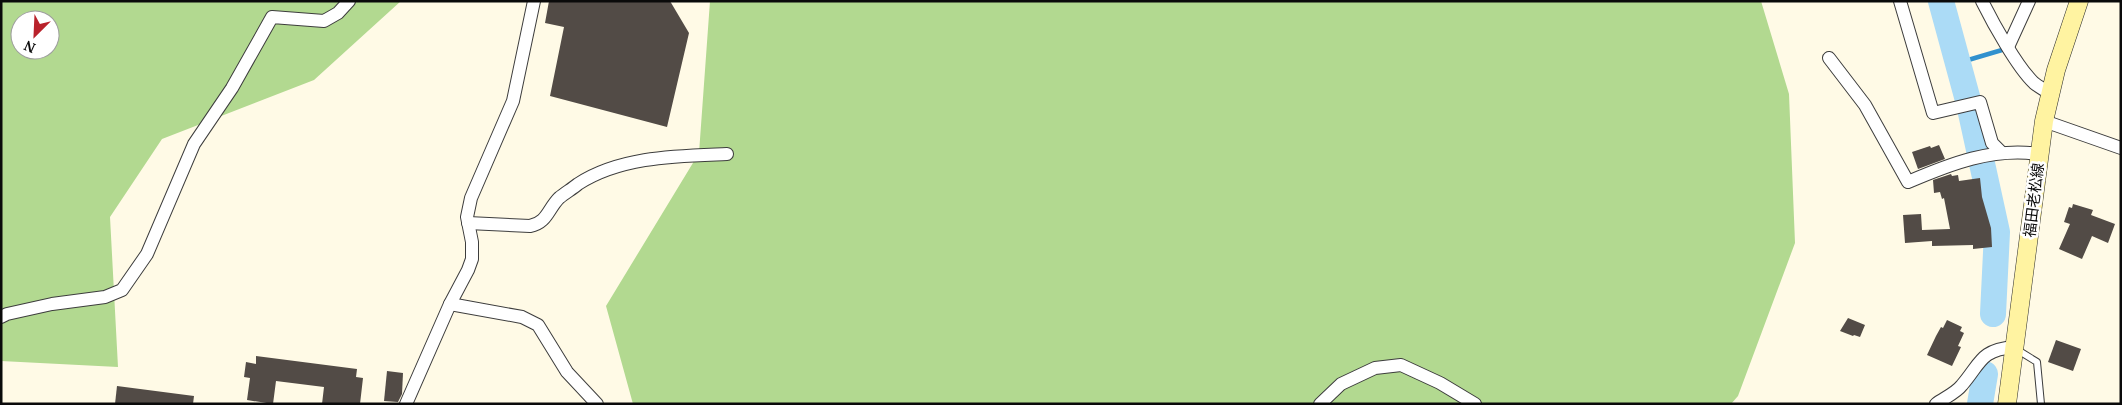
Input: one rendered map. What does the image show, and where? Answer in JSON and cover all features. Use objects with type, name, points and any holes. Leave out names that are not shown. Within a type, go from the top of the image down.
[{"type":"main road","name":"福田老松線","points":[[2007,404],[2044,121],[2056,70],[2079,1]]},
{"type":"street","points":[[1,317],[52,304],[105,297],[122,290],[147,254],[194,144],[232,88],[272,17],[324,21],[338,13],[349,1]]},
{"type":"street","points":[[406,404],[472,258],[472,242],[467,217],[471,198],[512,101],[534,1]]},
{"type":"street","points":[[1900,1],[1933,113],[1980,102],[1995,153]]},
{"type":"street","points":[[1982,1],[1994,26],[2033,82],[2050,94]]},
{"type":"street","points":[[2008,46],[2029,1]]},
{"type":"street","points":[[1830,58],[1865,105],[1908,182],[1939,169],[1995,153],[2020,151],[2039,154]]},
{"type":"street","points":[[2044,121],[2121,148]]},
{"type":"street","points":[[468,223],[538,225],[558,199],[579,183],[608,170],[643,160],[674,156],[727,154]]},
{"type":"street","points":[[450,304],[522,317],[538,325],[567,372],[597,404]]},
{"type":"street","points":[[1936,404],[1961,387],[1975,365],[1996,349],[2014,348]]},
{"type":"street","points":[[1320,404],[1341,384],[1375,368],[1401,365],[1440,382],[1475,404]]},
{"type":"lane","points":[[2014,348],[2037,362],[2041,404]]},
{"type":"green space","points":[[1,1],[401,1],[314,80],[162,139],[110,217],[118,367],[1,361]]},
{"type":"green space","points":[[710,1],[1761,1],[1789,94],[1795,243],[1738,396],[1731,404],[633,404],[606,306],[699,153]]},
{"type":"building","points":[[549,1],[670,1],[689,33],[667,127],[550,96],[564,27],[545,23]]},
{"type":"building","points":[[1939,145],[1945,159],[1918,169],[1912,152]]},
{"type":"building","points":[[1951,174],[1952,176],[1958,175],[1959,181],[1980,178],[1982,197],[1991,228],[1992,247],[1973,249],[1973,245],[1932,246],[1932,241],[1905,243],[1903,215],[1921,214],[1922,230],[1950,229],[1944,198],[1942,199],[1940,192],[1934,193],[1933,180]]},
{"type":"building","points":[[2073,204],[2093,210],[2091,215],[2115,224],[2108,243],[2092,236],[2082,259],[2059,249],[2070,224],[2064,222],[2069,207],[2072,208]]},
{"type":"building","points":[[1848,318],[1865,325],[1860,337],[1840,331]]},
{"type":"building","points":[[1947,320],[1962,327],[1960,331],[1964,333],[1958,346],[1961,347],[1952,366],[1927,355],[1941,327],[1943,328]]},
{"type":"building","points":[[2056,340],[2081,349],[2073,371],[2048,362]]},
{"type":"building","points":[[256,356],[357,369],[356,377],[363,378],[360,404],[322,404],[324,387],[276,381],[273,404],[247,400],[250,378],[244,377],[246,362],[256,364]]},
{"type":"building","points":[[387,371],[403,373],[402,394],[398,402],[384,401]]},
{"type":"building","points":[[117,386],[194,396],[193,404],[115,404]]},
{"type":"waterway","points":[[1941,1],[1969,104],[1997,232],[1993,314]]},
{"type":"waterway","points":[[1958,63],[2002,50]]},
{"type":"waterway","points":[[1980,404],[1985,374]]}]
